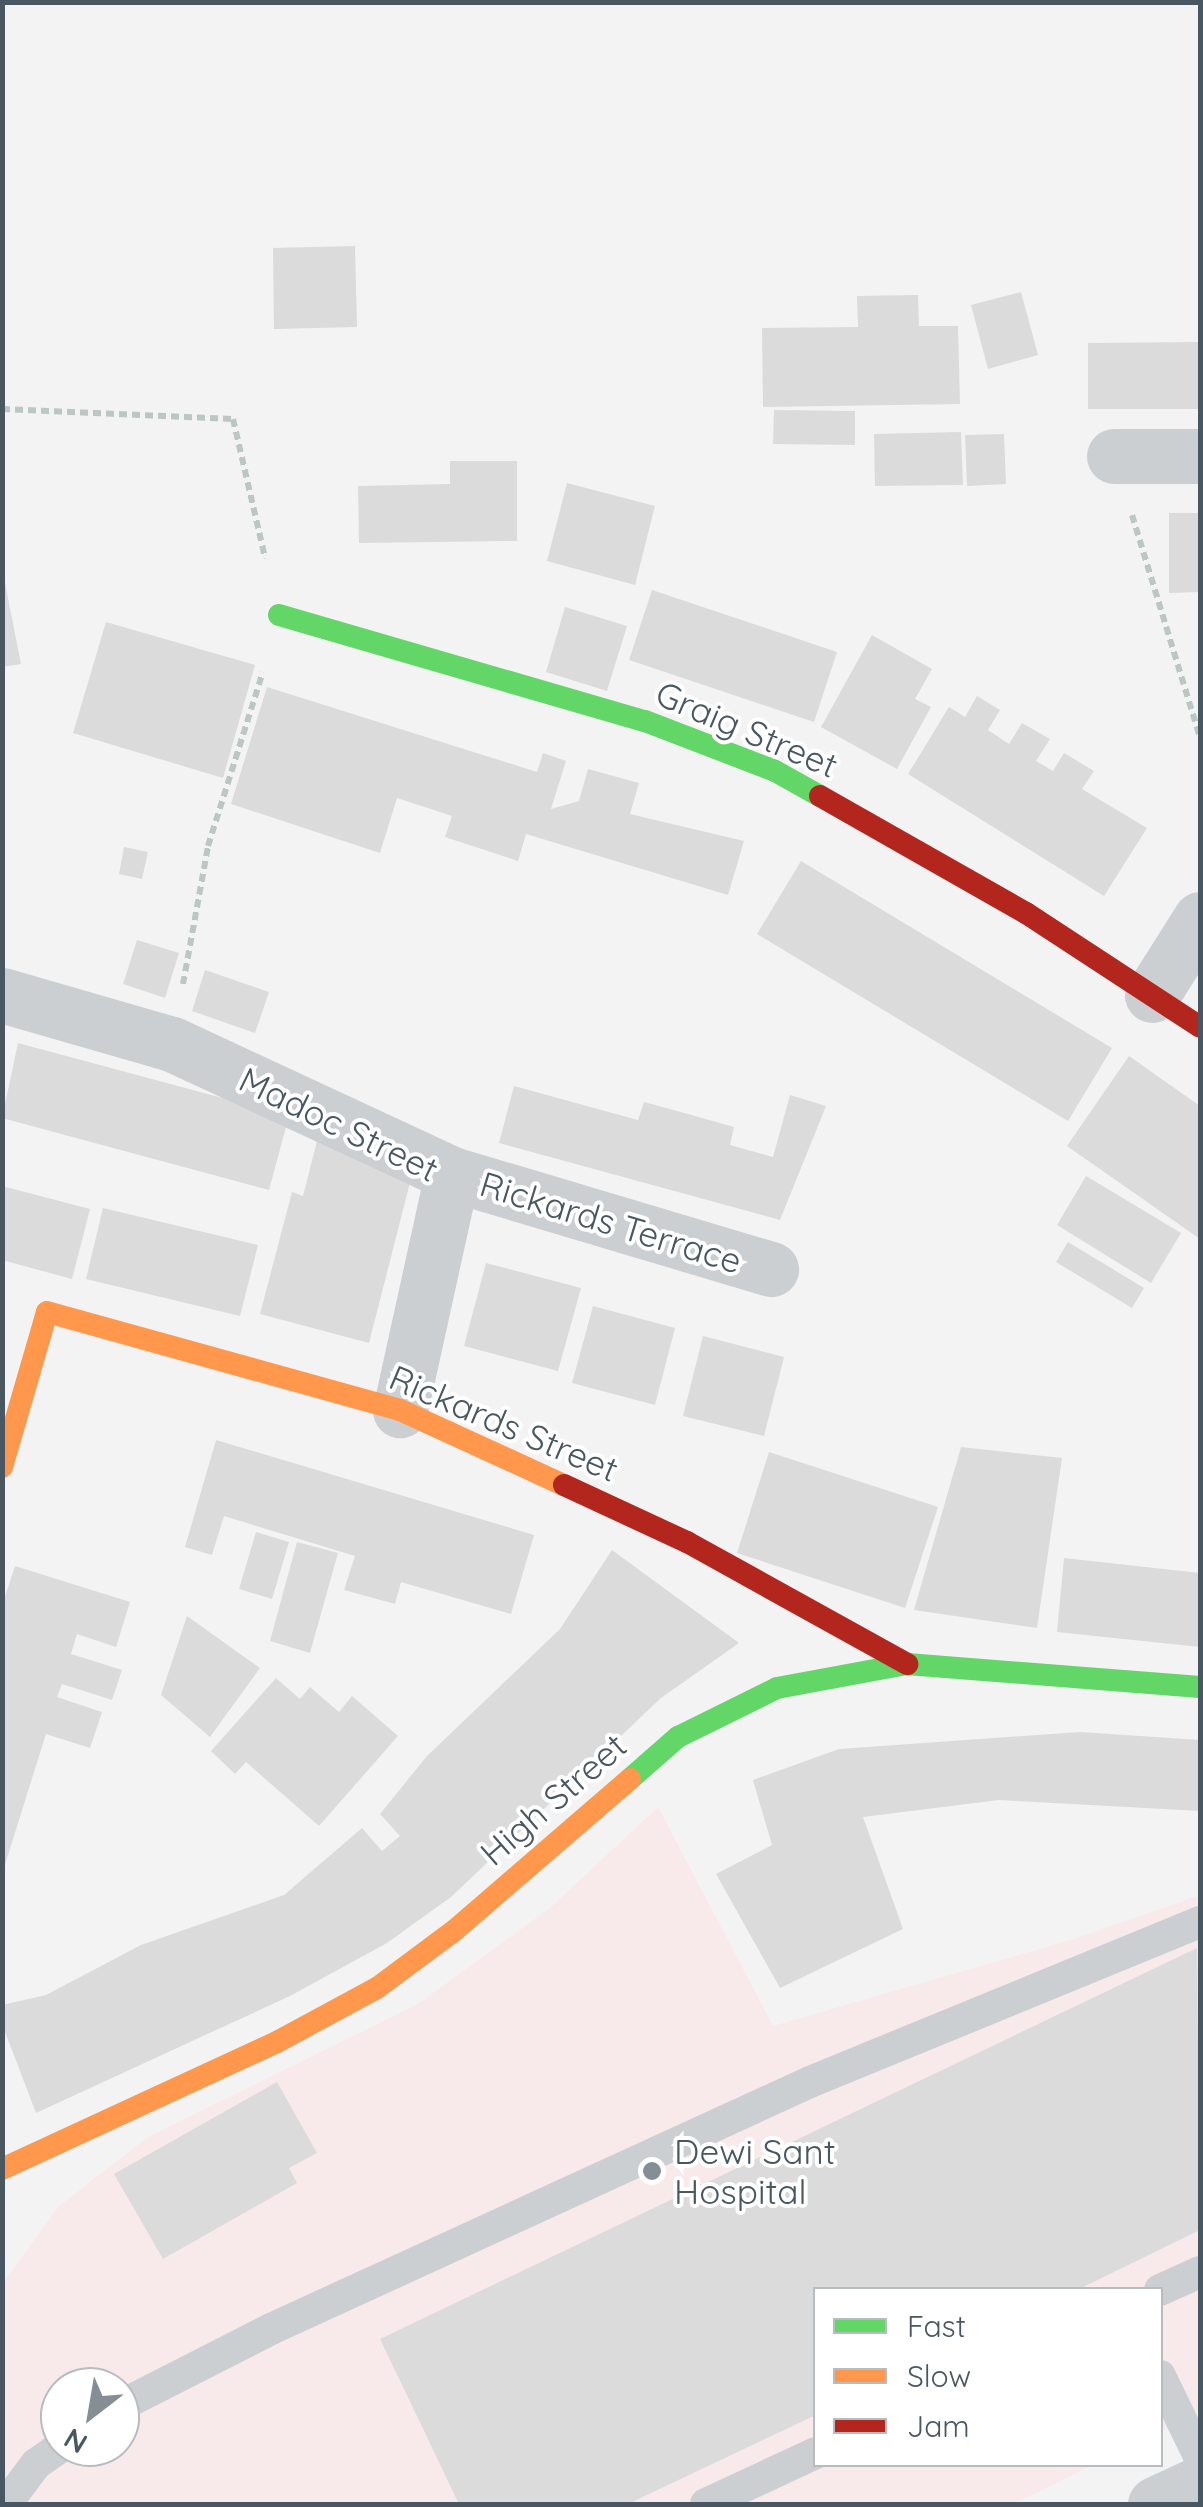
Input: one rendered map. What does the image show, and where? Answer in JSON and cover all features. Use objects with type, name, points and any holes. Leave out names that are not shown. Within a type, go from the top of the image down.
[{"type":"street","points":[[1114,456],[1200,456]]},
{"type":"street","name":"Graig Street","points":[[279,615],[646,721],[775,771],[1026,913],[1200,1027]]},
{"type":"street","points":[[1152,995],[1200,919]]},
{"type":"street","name":"Madoc Street","points":[[2,995],[172,1044],[452,1174],[400,1410]]},
{"type":"street","name":"Rickards Terrace","points":[[452,1174],[771,1269]]},
{"type":"street","name":"Rickards Street","points":[[2,1467],[47,1312],[400,1410],[687,1542],[907,1664]]},
{"type":"street","name":"High Street","points":[[2,2169],[277,2042],[377,1988],[455,1930],[678,1736],[776,1688],[907,1664],[1200,1687]]},
{"type":"street","points":[[1156,2504],[1200,2483]]},
{"type":"lane","points":[[140,2396],[271,2329],[792,2090],[1200,1922]]},
{"type":"lane","points":[[1163,2289],[1200,2272]]},
{"type":"lane","points":[[1163,2382],[1200,2458]]},
{"type":"lane","points":[[717,2502],[813,2454]]},
{"type":"lane","points":[[6,2504],[40,2461]]},
{"type":"path","points":[[2,409],[233,419],[279,615],[208,846],[172,1044]]},
{"type":"path","points":[[1114,456],[1200,738]]},
{"type":"shaded area","name":"Dewi Sant Hospital","points":[[658,1807],[773,2026],[1074,1939],[1200,1895],[1200,2412],[1163,2430],[1163,2287],[813,2287],[813,2467],[1089,2467],[1013,2504],[3,2504],[3,2283],[59,2206],[148,2137],[418,2004],[550,1908]]},
{"type":"building","points":[[355,246],[357,327],[274,329],[273,248]]},
{"type":"building","points":[[1021,292],[1038,355],[988,369],[971,305]]},
{"type":"building","points":[[918,295],[919,326],[958,326],[960,404],[763,407],[762,328],[858,327],[857,296]]},
{"type":"building","points":[[1200,342],[1200,409],[1088,409],[1088,343]]},
{"type":"building","points":[[774,410],[855,411],[855,445],[773,444]]},
{"type":"building","points":[[961,432],[963,485],[875,486],[874,434]]},
{"type":"building","points":[[1004,434],[1006,484],[967,486],[965,435]]},
{"type":"building","points":[[450,461],[517,461],[517,541],[359,543],[358,486],[450,484]]},
{"type":"building","points":[[567,483],[655,506],[635,585],[547,561]]},
{"type":"building","points":[[1169,513],[1200,513],[1200,592],[1169,593]]},
{"type":"building","points":[[2,568],[21,664],[2,667]]},
{"type":"building","points":[[652,590],[837,652],[814,722],[629,660]]},
{"type":"building","points":[[565,607],[627,626],[607,691],[546,672]]},
{"type":"building","points":[[106,622],[255,665],[223,778],[73,733]]},
{"type":"building","points":[[872,635],[932,669],[915,699],[931,707],[897,769],[821,727]]},
{"type":"building","points":[[267,687],[537,772],[543,753],[566,761],[551,809],[579,801],[588,769],[639,783],[630,814],[744,841],[728,895],[526,834],[518,861],[445,837],[452,816],[397,798],[380,853],[231,804]]},
{"type":"building","points":[[977,696],[1000,710],[988,730],[1009,744],[1022,723],[1050,739],[1036,761],[1053,771],[1064,753],[1094,771],[1082,789],[1147,828],[1104,896],[908,774],[949,707],[965,717]]},
{"type":"building","points":[[124,847],[148,852],[142,879],[119,874]]},
{"type":"building","points":[[801,861],[1112,1048],[1068,1121],[757,934]]},
{"type":"building","points":[[137,940],[179,953],[165,998],[123,984]]},
{"type":"building","points":[[205,970],[269,992],[255,1033],[192,1011]]},
{"type":"building","points":[[18,1043],[289,1116],[269,1190],[2,1118]]},
{"type":"building","points":[[1129,1056],[1200,1106],[1200,1239],[1067,1146]]},
{"type":"building","points":[[514,1086],[638,1120],[644,1102],[688,1114],[734,1127],[730,1145],[773,1157],[790,1095],[826,1106],[780,1220],[499,1143]]},
{"type":"building","points":[[317,1141],[414,1167],[369,1343],[260,1314],[292,1192],[303,1196]]},
{"type":"building","points":[[1086,1176],[1181,1233],[1151,1283],[1057,1225]]},
{"type":"building","points":[[2,1186],[90,1209],[72,1279],[2,1260]]},
{"type":"building","points":[[103,1208],[258,1245],[240,1316],[86,1279]]},
{"type":"building","points":[[1068,1242],[1144,1288],[1132,1308],[1056,1262]]},
{"type":"building","points":[[486,1263],[581,1288],[558,1371],[464,1346]]},
{"type":"building","points":[[593,1306],[675,1328],[655,1405],[572,1383]]},
{"type":"building","points":[[703,1336],[784,1357],[764,1436],[683,1416]]},
{"type":"building","points":[[216,1440],[534,1535],[511,1614],[401,1582],[395,1604],[344,1590],[355,1556],[224,1516],[212,1555],[185,1547]]},
{"type":"building","points":[[961,1447],[1062,1458],[1037,1628],[914,1610]]},
{"type":"building","points":[[769,1452],[938,1507],[905,1608],[737,1553]]},
{"type":"building","points":[[256,1532],[289,1542],[272,1599],[239,1589]]},
{"type":"building","points":[[297,1542],[338,1553],[310,1653],[270,1641]]},
{"type":"building","points":[[612,1550],[739,1643],[661,1698],[451,1897],[387,1943],[290,1996],[36,2113],[2,2024],[2,2005],[46,1995],[141,1945],[284,1895],[362,1828],[382,1851],[400,1836],[380,1814],[427,1756],[560,1629]]},
{"type":"building","points":[[1064,1558],[1200,1573],[1200,1647],[1057,1632]]},
{"type":"building","points":[[15,1566],[130,1602],[116,1647],[77,1634],[71,1654],[122,1670],[112,1700],[62,1684],[57,1697],[102,1712],[90,1748],[46,1734],[3,1871],[2,1606]]},
{"type":"building","points":[[187,1616],[260,1668],[210,1737],[161,1695]]},
{"type":"building","points":[[276,1678],[300,1699],[310,1687],[339,1712],[352,1696],[398,1736],[319,1826],[246,1762],[235,1774],[211,1751]]},
{"type":"building","points":[[1080,1732],[1200,1740],[1200,1811],[999,1800],[863,1817],[903,1929],[780,1988],[716,1874],[772,1845],[753,1780],[839,1749]]},
{"type":"building","points":[[1197,1948],[1200,2230],[1083,2287],[813,2287],[813,2416],[628,2504],[459,2504],[380,2339]]},
{"type":"building","points":[[277,2082],[317,2153],[289,2168],[297,2183],[163,2259],[114,2174]]},
{"type":"traffic: fast","points":[[279,615],[645,721],[775,771],[820,796]]},
{"type":"traffic: fast","points":[[630,1779],[678,1737],[777,1688],[907,1664],[1200,1687]]},
{"type":"traffic: slow","points":[[2,1467],[47,1312],[400,1410],[564,1485]]},
{"type":"traffic: slow","points":[[2,2169],[277,2042],[377,1988],[455,1930],[630,1779]]},
{"type":"traffic: jam","points":[[820,796],[1026,913],[1200,1027]]},
{"type":"traffic: jam","points":[[564,1485],[687,1542],[907,1664]]},
{"type":"place","name":"Dewi Sant Hospital","points":[[652,2171]]}]
